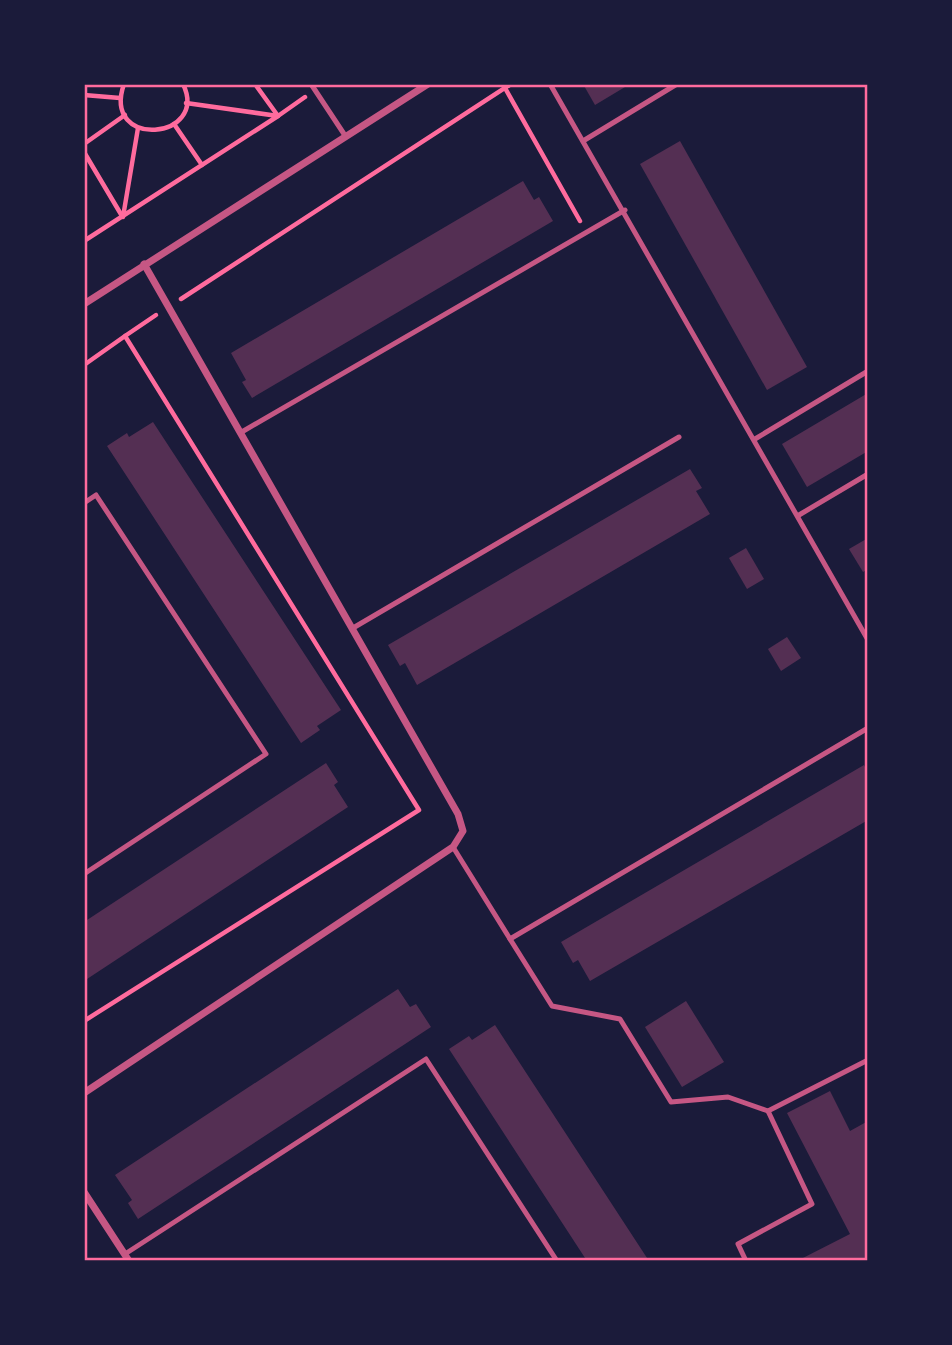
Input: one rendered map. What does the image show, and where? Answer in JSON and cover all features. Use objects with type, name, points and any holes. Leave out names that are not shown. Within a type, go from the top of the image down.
[{"type":"street","points":[[84,304],[428,84]]},
{"type":"street","points":[[84,1093],[453,847],[463,831],[458,814],[144,264]]},
{"type":"street","points":[[84,1192],[127,1258]]},
{"type":"lane","points":[[311,84],[346,137]]},
{"type":"lane","points":[[550,84],[625,210],[868,640]]},
{"type":"lane","points":[[583,141],[677,84]]},
{"type":"lane","points":[[240,433],[625,210]]},
{"type":"lane","points":[[755,439],[868,371]]},
{"type":"lane","points":[[353,628],[680,437]]},
{"type":"lane","points":[[799,515],[868,474]]},
{"type":"lane","points":[[84,503],[96,495],[266,754],[84,874]]},
{"type":"lane","points":[[510,939],[868,728]]},
{"type":"lane","points":[[453,847],[552,1006],[620,1019],[670,1102],[728,1097],[768,1111],[812,1204],[738,1244],[746,1261]]},
{"type":"lane","points":[[127,1258],[426,1059],[557,1261]]},
{"type":"lane","points":[[768,1111],[868,1060]]},
{"type":"path","points":[[124,84],[120,98],[125,115],[138,128],[150,132],[163,130],[174,124],[182,115],[186,103],[183,84]]},
{"type":"path","points":[[255,84],[278,116]]},
{"type":"path","points":[[84,365],[168,307],[511,84]]},
{"type":"path","points":[[505,88],[587,232]]},
{"type":"path","points":[[84,241],[315,90]]},
{"type":"path","points":[[84,95],[120,98]]},
{"type":"path","points":[[186,103],[278,116]]},
{"type":"path","points":[[84,144],[125,115]]},
{"type":"path","points":[[174,124],[202,165]]},
{"type":"path","points":[[123,217],[138,128]]},
{"type":"path","points":[[84,152],[123,217]]},
{"type":"path","points":[[84,1021],[419,810],[125,336]]},
{"type":"building","points":[[583,84],[630,84],[595,105]]},
{"type":"building","points":[[680,141],[807,367],[767,390],[640,164]]},
{"type":"building","points":[[523,181],[534,200],[539,197],[553,221],[252,398],[242,382],[246,380],[231,353]]},
{"type":"building","points":[[868,393],[868,451],[807,487],[782,444]]},
{"type":"building","points":[[153,422],[341,710],[317,726],[320,730],[301,743],[107,446],[127,433],[129,437]]},
{"type":"building","points":[[690,469],[702,488],[696,491],[710,514],[417,685],[405,663],[400,666],[388,645]]},
{"type":"building","points":[[868,538],[868,569],[863,572],[849,549]]},
{"type":"building","points":[[746,548],[764,579],[747,589],[729,558]]},
{"type":"building","points":[[787,637],[801,658],[781,671],[768,649]]},
{"type":"building","points":[[326,763],[338,782],[334,785],[348,807],[84,981],[84,922]]},
{"type":"building","points":[[864,765],[868,773],[868,820],[590,981],[578,960],[573,963],[561,942]]},
{"type":"building","points":[[398,989],[410,1007],[416,1004],[431,1027],[138,1219],[128,1203],[132,1200],[115,1175]]},
{"type":"building","points":[[686,1001],[724,1062],[682,1087],[645,1027]]},
{"type":"building","points":[[495,1025],[649,1261],[587,1261],[449,1049],[469,1036],[472,1040]]},
{"type":"building","points":[[830,1091],[850,1131],[868,1121],[868,1261],[797,1261],[850,1234],[787,1113]]}]
